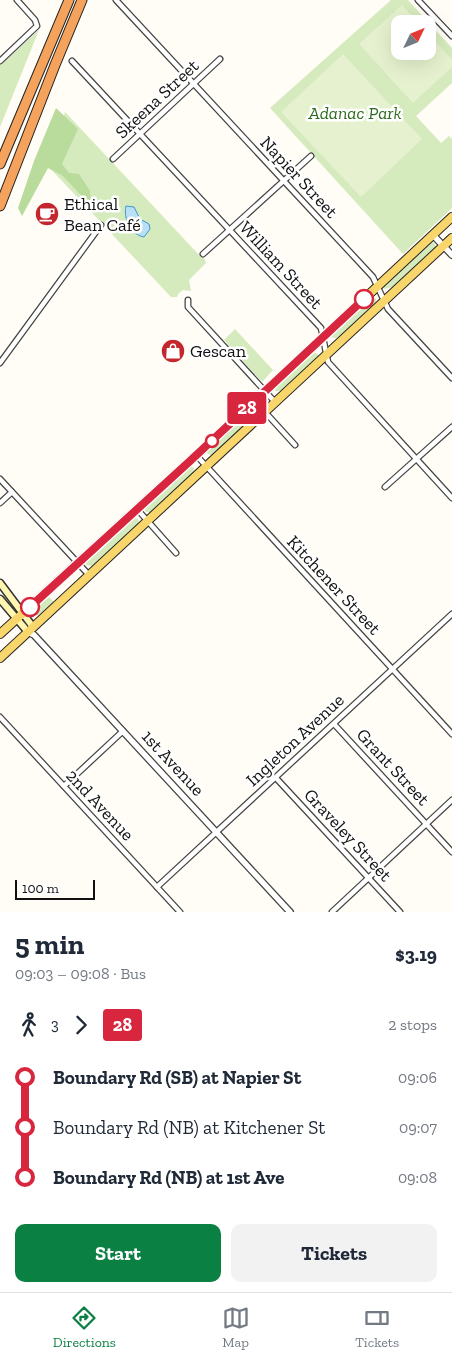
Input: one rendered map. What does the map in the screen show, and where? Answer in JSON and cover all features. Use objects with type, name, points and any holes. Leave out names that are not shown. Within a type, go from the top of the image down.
[{"type":"highway","points":[[0,164],[69,0]]},
{"type":"highway","points":[[0,206],[82,0]]},
{"type":"main road","points":[[0,634],[452,217]]},
{"type":"main road","points":[[0,658],[32,631],[89,575],[452,238]]},
{"type":"main road","points":[[0,583],[20,616],[32,631]]},
{"type":"main road","points":[[0,599],[20,616]]},
{"type":"street","points":[[0,61],[37,25],[35,20],[17,0]]},
{"type":"street","name":"Napier Street","points":[[116,0],[373,276],[388,309],[452,378]]},
{"type":"street","points":[[418,0],[452,36]]},
{"type":"street","name":"Skeena Street","points":[[113,159],[220,59]]},
{"type":"street","name":"William Street","points":[[72,62],[321,328],[328,362],[452,498]]},
{"type":"street","points":[[203,254],[311,156]]},
{"type":"street","points":[[0,362],[101,225]]},
{"type":"street","points":[[433,235],[452,255]]},
{"type":"street","points":[[188,300],[188,307],[275,402]]},
{"type":"street","points":[[265,412],[294,445]]},
{"type":"street","points":[[385,487],[452,426]]},
{"type":"street","name":"Kitchener Street","points":[[196,455],[452,734]]},
{"type":"street","points":[[0,479],[89,575]]},
{"type":"street","points":[[0,503],[12,492]]},
{"type":"street","points":[[137,509],[176,553]]},
{"type":"street","name":"Ingleton Avenue","points":[[157,887],[452,615]]},
{"type":"street","name":"1st Avenue","points":[[32,631],[290,912]]},
{"type":"street","name":"2nd Avenue","points":[[0,717],[180,912]]},
{"type":"street","name":"Grant Street","points":[[334,724],[452,852]]},
{"type":"street","points":[[64,786],[123,731]]},
{"type":"street","name":"Graveley Street","points":[[276,778],[400,912]]},
{"type":"street","points":[[332,912],[452,800]]},
{"type":"green space","name":"Adanac Park","points":[[391,0],[408,0],[422,15],[391,15],[391,60],[436,60],[436,31],[452,48],[452,83],[416,116],[441,143],[449,136],[452,139],[452,208],[403,254],[270,108]]},
{"type":"green space","points":[[402,5],[411,15],[391,15],[391,60],[436,60],[436,42],[452,60],[452,67],[413,103],[359,44]]},
{"type":"green space","points":[[39,30],[0,127],[0,65]]},
{"type":"green space","points":[[343,54],[422,139],[361,197],[281,112]]},
{"type":"green space","points":[[56,108],[78,129],[62,164],[69,173],[79,174],[90,191],[91,206],[63,176],[48,168],[22,216],[18,208],[34,161]]},
{"type":"green space","points":[[65,112],[200,256],[204,258],[206,263],[189,280],[191,291],[183,290],[177,297],[171,297],[48,166]]},
{"type":"green space","points":[[432,241],[435,244],[435,248],[393,287],[384,289],[383,286]]},
{"type":"green space","points":[[371,298],[376,299],[376,304],[341,336],[336,338],[330,337],[330,335]]},
{"type":"green space","points":[[235,329],[273,370],[263,381],[224,340]]},
{"type":"green space","points":[[315,353],[318,354],[318,357],[281,391],[275,391],[280,381],[292,369]]},
{"type":"green space","points":[[264,397],[268,398],[265,406],[213,454],[207,453],[206,449]]},
{"type":"green space","points":[[190,466],[194,468],[193,473],[151,512],[146,512],[144,508]]},
{"type":"green space","points":[[135,516],[139,521],[138,524],[94,564],[91,566],[86,565],[88,559]]},
{"type":"green space","points":[[48,596],[54,602],[39,615],[35,615],[33,612],[36,607]]},
{"type":"water","points":[[126,206],[134,207],[140,219],[149,224],[150,229],[144,237],[135,233],[129,225],[125,211]]},
{"type":"bus line","name":"28","points":[[30,607],[364,299]]},
{"type":"place","name":"Ethical Bean Café","points":[[47,214]]},
{"type":"place","name":"Gescan","points":[[173,351]]}]
